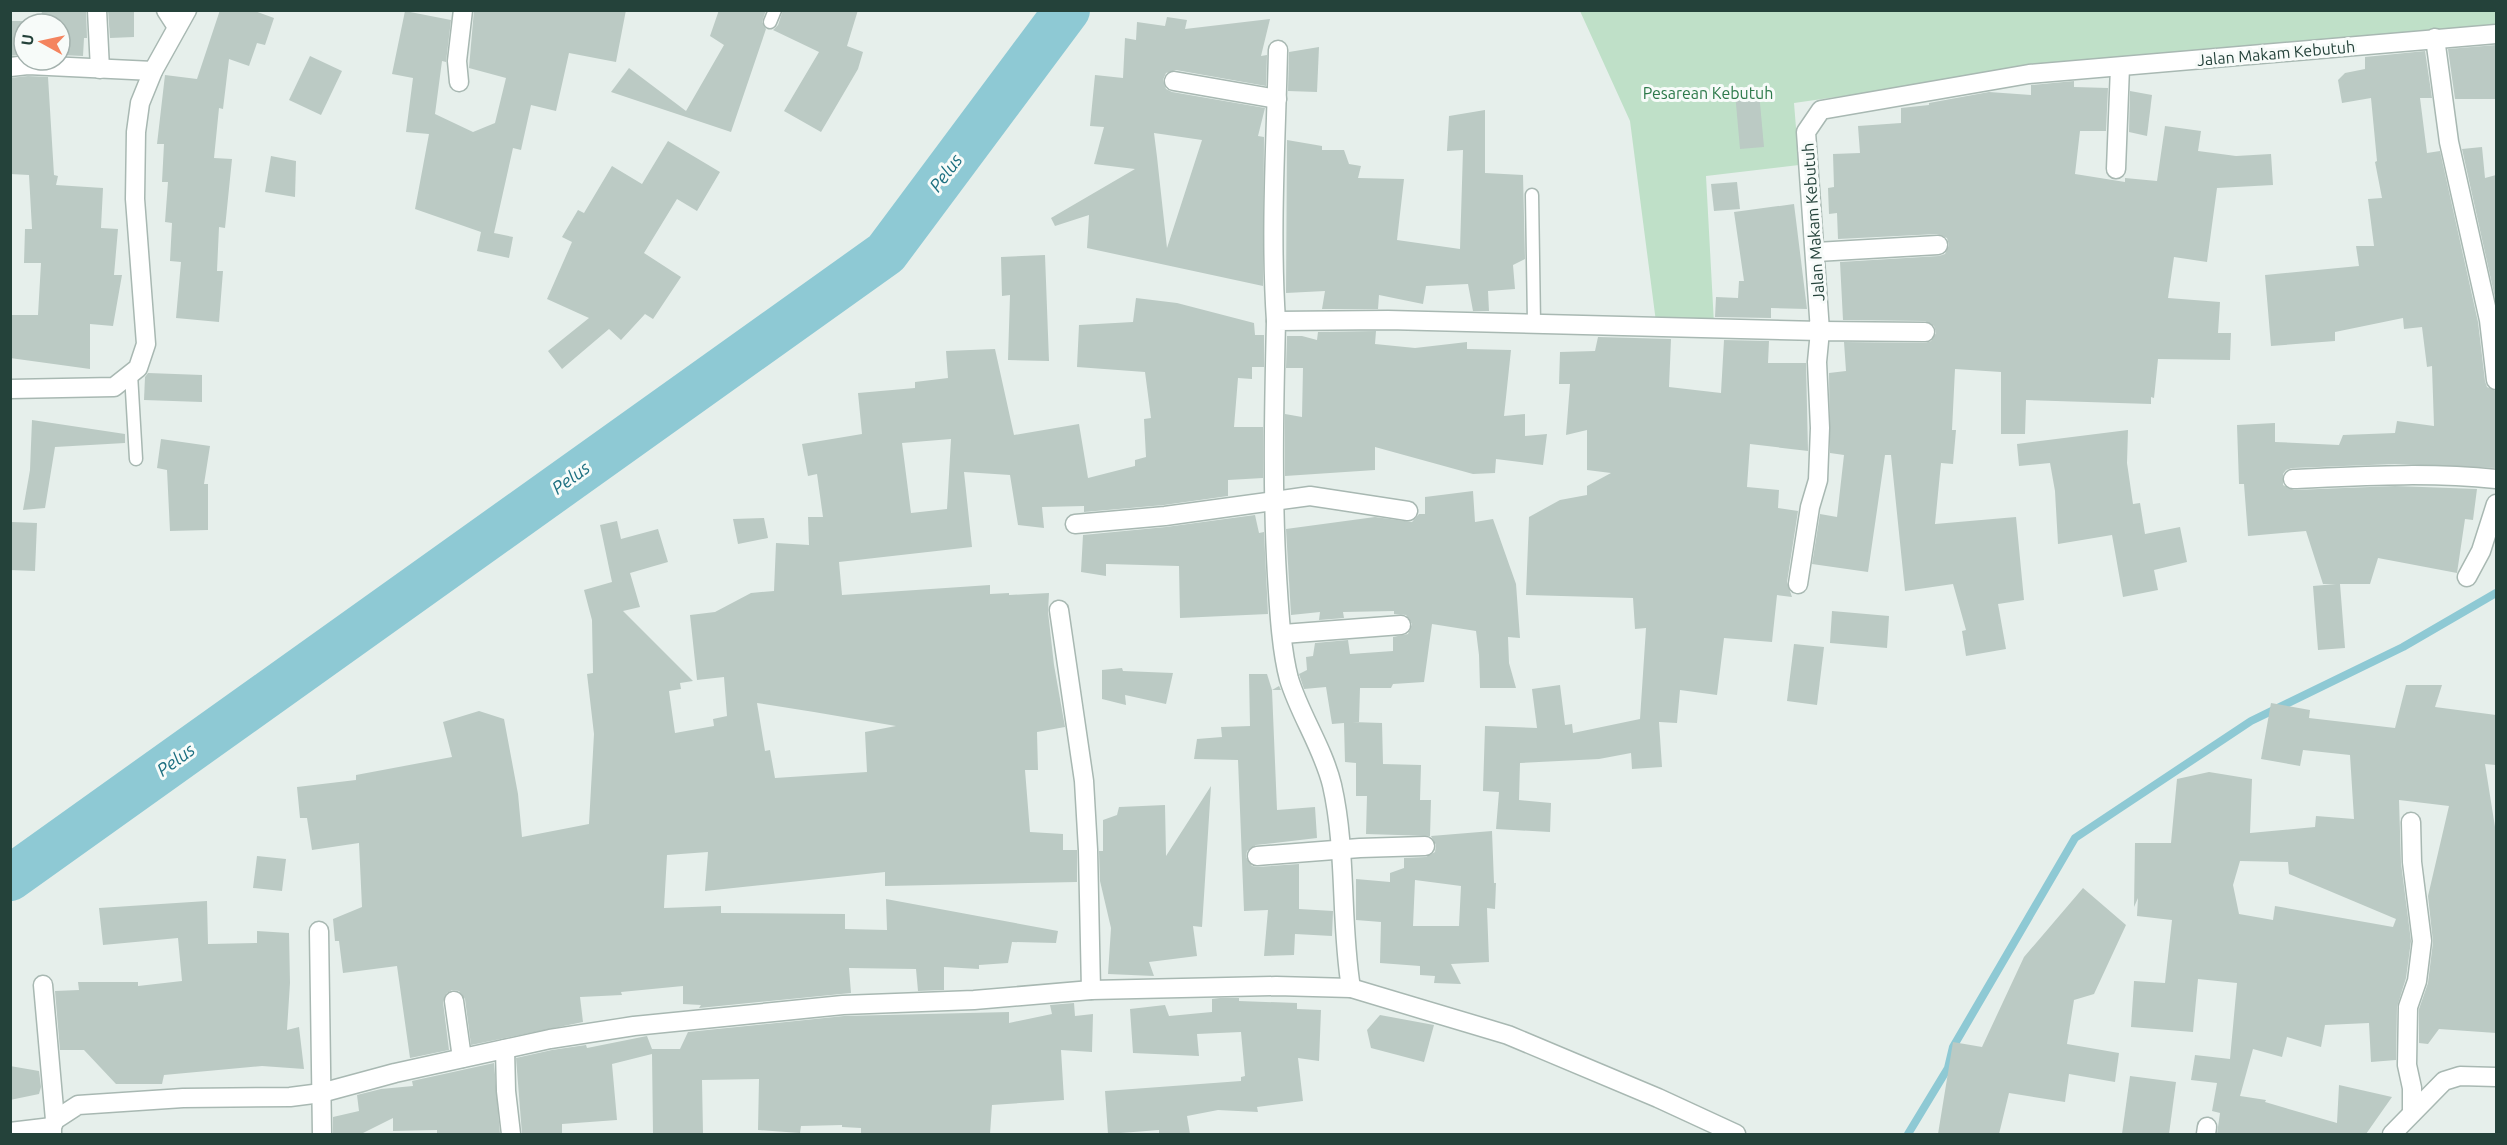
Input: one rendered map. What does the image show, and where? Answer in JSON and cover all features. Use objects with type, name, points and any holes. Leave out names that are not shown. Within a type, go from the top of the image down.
[{"type":"street","points":[[97,10],[100,69]]},
{"type":"street","points":[[166,10],[177,27]]},
{"type":"street","points":[[10,389],[114,387],[138,368],[146,344],[135,199],[136,132],[140,103],[153,71],[187,10]]},
{"type":"street","points":[[459,82],[457,61],[463,10]]},
{"type":"street","name":"Jalan Makam Kebutuh","points":[[1798,584],[1810,507],[1818,480],[1820,428],[1816,362],[1820,331],[1806,132],[1821,110],[2029,74],[2496,34]]},
{"type":"street","points":[[2435,38],[2449,142],[2489,320],[2496,380]]},
{"type":"street","points":[[1278,50],[1274,151],[1276,321],[1273,502],[1279,611],[1289,679],[1331,783],[1346,908],[1347,961],[1351,988]]},
{"type":"street","points":[[10,67],[28,65],[153,71]]},
{"type":"street","points":[[2116,169],[2120,67]]},
{"type":"street","points":[[1174,81],[1277,99]]},
{"type":"street","points":[[1816,252],[1938,245]]},
{"type":"street","points":[[1276,321],[1335,319],[1925,332]]},
{"type":"street","points":[[2293,479],[2409,473],[2496,479]]},
{"type":"street","points":[[1075,524],[1166,516],[1310,496],[1408,511]]},
{"type":"street","points":[[2467,577],[2481,551],[2496,504]]},
{"type":"street","points":[[1059,610],[1084,781],[1091,990]]},
{"type":"street","points":[[1283,634],[1401,625]]},
{"type":"street","points":[[2411,822],[2412,862],[2422,941],[2417,981],[2408,1007],[2407,1065],[2412,1088],[2412,1113]]},
{"type":"street","points":[[1257,856],[1360,848],[1425,846]]},
{"type":"street","points":[[319,931],[322,1134]]},
{"type":"street","points":[[43,985],[53,1127]]},
{"type":"street","points":[[10,1132],[53,1127],[78,1105],[183,1098],[290,1097],[321,1093],[550,1039],[634,1026],[843,1005],[974,1000],[1091,990],[1276,986],[1351,988],[1508,1035],[1658,1098],[1736,1134]]},
{"type":"street","points":[[454,1001],[462,1058]]},
{"type":"street","points":[[505,1049],[510,1134]]},
{"type":"street","points":[[2392,1134],[2444,1081],[2460,1076],[2496,1077]]},
{"type":"lane","points":[[1532,195],[1534,323]]},
{"type":"lane","points":[[131,374],[136,459]]},
{"type":"green space","name":"Pesarean Kebutuh","points":[[2496,10],[2496,27],[2117,57],[1794,103],[1799,165],[1706,176],[1714,324],[1656,322],[1630,121],[1580,11]]},
{"type":"building","points":[[42,10],[86,10],[87,38],[84,38],[83,56],[72,56],[72,12],[42,12]]},
{"type":"building","points":[[108,10],[134,10],[134,37],[110,38]]},
{"type":"building","points":[[220,10],[252,10],[274,18],[265,45],[257,43],[249,66],[229,59],[223,109],[219,108],[214,158],[232,159],[225,228],[219,227],[217,271],[223,271],[219,322],[176,318],[181,262],[170,261],[172,223],[165,222],[168,182],[162,182],[164,144],[157,144],[165,75],[197,79]]},
{"type":"building","points":[[474,10],[626,10],[616,62],[569,53],[556,111],[531,105],[521,150],[513,148],[494,233],[513,237],[509,258],[477,251],[481,232],[415,209],[429,134],[406,132],[413,78],[392,74],[405,11],[451,20],[446,62],[442,61],[435,114],[473,132],[495,123],[506,78],[469,68]]},
{"type":"building","points":[[719,10],[766,10],[762,22],[766,29],[731,132],[611,92],[629,68],[686,111],[724,45],[710,36]]},
{"type":"building","points":[[783,10],[858,10],[847,46],[863,52],[858,69],[821,132],[784,111],[819,52],[773,30],[778,25]]},
{"type":"building","points":[[1167,17],[1187,20],[1185,29],[1270,19],[1261,56],[1267,55],[1266,86],[1176,70],[1166,73],[1163,80],[1166,89],[1172,92],[1265,108],[1258,136],[1264,137],[1263,286],[1087,248],[1089,215],[1055,226],[1051,218],[1135,169],[1094,164],[1104,127],[1090,126],[1095,75],[1123,78],[1125,38],[1136,40],[1137,22],[1165,26]],"holes":[[[1154,133],[1202,140],[1167,248]]]},
{"type":"building","points":[[10,21],[12,21],[12,56],[10,56]]},
{"type":"building","points":[[2496,45],[2496,99],[2455,99],[2448,49]]},
{"type":"building","points":[[1319,47],[1317,92],[1288,91],[1289,52]]},
{"type":"building","points":[[2425,51],[2432,98],[2420,98],[2427,153],[2440,151],[2478,322],[2485,381],[2487,387],[2496,391],[2495,468],[2395,464],[2286,470],[2283,474],[2283,485],[2294,490],[2395,486],[2477,489],[2473,520],[2465,519],[2457,573],[2378,558],[2370,584],[2340,584],[2345,648],[2318,650],[2313,586],[2336,584],[2323,584],[2306,531],[2248,536],[2244,484],[2239,484],[2237,425],[2275,423],[2275,442],[2339,445],[2343,435],[2395,433],[2397,421],[2434,426],[2432,366],[2427,367],[2422,327],[2404,329],[2403,318],[2335,332],[2335,341],[2271,346],[2265,275],[2359,266],[2356,246],[2374,246],[2368,199],[2382,198],[2375,162],[2377,161],[2371,98],[2342,103],[2338,80],[2345,73],[2365,69],[2365,57]]},
{"type":"building","points":[[310,56],[342,71],[321,115],[289,100]]},
{"type":"building","points":[[48,77],[54,175],[58,176],[56,185],[103,188],[101,228],[118,229],[114,275],[122,275],[113,326],[90,324],[90,369],[10,358],[10,315],[38,315],[41,263],[24,263],[25,229],[32,229],[29,175],[10,174],[10,78]]},
{"type":"building","points":[[2074,81],[2074,87],[2108,88],[2106,131],[2080,131],[2075,174],[2125,182],[2125,178],[2157,181],[2165,126],[2201,131],[2198,151],[2236,156],[2271,154],[2273,185],[2217,188],[2207,262],[2174,257],[2168,298],[2220,302],[2218,333],[2231,333],[2230,360],[2158,359],[2154,398],[2151,397],[2151,404],[2026,400],[2025,434],[2001,434],[2001,372],[1955,369],[1952,430],[1956,430],[1953,464],[1941,463],[1935,524],[2016,517],[2024,600],[1998,604],[2006,649],[1966,656],[1962,631],[1966,630],[1953,584],[1905,591],[1891,455],[1885,455],[1868,572],[1812,564],[1820,514],[1837,517],[1844,455],[1830,453],[1829,373],[1846,371],[1844,342],[1925,343],[1931,341],[1936,333],[1934,326],[1925,321],[1843,320],[1840,262],[1939,256],[1945,254],[1949,245],[1947,238],[1937,234],[1838,239],[1837,213],[1829,214],[1828,188],[1834,187],[1833,154],[1860,153],[1858,126],[1901,123],[1901,108],[1929,105],[1929,103],[1989,92],[2031,95],[2031,85]]},
{"type":"building","points":[[2130,91],[2152,95],[2147,136],[2129,132]]},
{"type":"building","points":[[1759,92],[1764,147],[1740,149],[1735,93]]},
{"type":"building","points":[[1485,110],[1485,173],[1523,175],[1525,259],[1513,265],[1515,289],[1488,291],[1489,311],[1473,311],[1468,284],[1426,286],[1423,304],[1379,295],[1378,309],[1322,309],[1325,291],[1286,293],[1287,140],[1322,146],[1322,150],[1344,150],[1349,164],[1361,166],[1358,178],[1404,179],[1397,240],[1460,249],[1463,150],[1447,151],[1449,116]]},
{"type":"building","points":[[668,141],[720,172],[697,211],[677,199],[644,253],[681,277],[653,319],[645,314],[621,340],[609,329],[562,369],[548,351],[589,318],[547,299],[572,242],[562,237],[578,210],[584,213],[612,166],[642,184]]},
{"type":"building","points":[[2482,147],[2485,178],[2496,175],[2496,302],[2462,149]]},
{"type":"building","points":[[271,156],[296,161],[295,197],[265,192]]},
{"type":"building","points":[[1737,182],[1740,209],[1714,211],[1711,184]]},
{"type":"building","points":[[1794,204],[1807,309],[1771,308],[1771,318],[1715,317],[1716,297],[1738,298],[1739,281],[1744,281],[1734,212]]},
{"type":"building","points":[[1045,255],[1049,361],[1008,360],[1010,295],[1002,296],[1001,257]]},
{"type":"building","points":[[1136,298],[1177,303],[1254,323],[1255,335],[1264,335],[1264,367],[1252,367],[1252,379],[1238,378],[1234,427],[1263,427],[1263,478],[1228,480],[1228,496],[1164,505],[1084,512],[1084,506],[1042,507],[1044,528],[1018,525],[1010,475],[964,472],[972,547],[839,562],[842,595],[990,585],[990,594],[1049,593],[1048,612],[1054,665],[1065,727],[1037,732],[1038,770],[1025,770],[1030,832],[1063,834],[1063,850],[1077,850],[1077,882],[885,886],[885,872],[705,891],[708,852],[667,855],[664,908],[721,906],[721,913],[845,914],[845,929],[887,930],[886,899],[1058,931],[1056,943],[1012,942],[1008,963],[979,965],[979,969],[944,967],[944,990],[918,991],[916,969],[849,968],[851,993],[699,1008],[701,1005],[683,1004],[683,986],[621,992],[622,995],[580,997],[583,1022],[471,1045],[465,999],[459,991],[452,990],[447,993],[443,1002],[449,1050],[410,1058],[397,966],[343,973],[339,941],[335,941],[333,919],[362,907],[359,843],[312,850],[307,818],[300,818],[297,787],[356,780],[356,775],[452,757],[443,722],[479,711],[504,719],[518,794],[522,837],[589,824],[594,734],[587,674],[593,673],[592,620],[584,590],[612,582],[600,525],[617,521],[621,539],[658,529],[668,562],[630,573],[640,607],[623,611],[693,681],[680,683],[681,689],[669,691],[675,733],[714,726],[713,719],[727,716],[724,677],[697,680],[690,615],[715,612],[751,593],[774,591],[776,543],[809,545],[808,517],[823,517],[817,474],[808,476],[802,444],[862,434],[858,393],[915,388],[915,382],[948,378],[946,351],[995,349],[1014,435],[1079,424],[1088,478],[1135,466],[1135,460],[1146,457],[1144,419],[1151,418],[1145,372],[1077,367],[1079,325],[1133,322]],"holes":[[[951,439],[947,509],[911,513],[902,443]],[[757,703],[814,712],[896,726],[865,732],[867,772],[775,778],[770,750],[765,751]]]},
{"type":"building","points":[[1376,331],[1375,344],[1415,348],[1467,342],[1467,349],[1511,350],[1504,416],[1525,414],[1525,436],[1547,434],[1543,465],[1496,459],[1495,473],[1473,474],[1375,447],[1375,470],[1285,476],[1285,414],[1302,417],[1303,368],[1286,368],[1287,336],[1302,336],[1317,340],[1318,332]]},
{"type":"building","points":[[1598,337],[1671,339],[1669,387],[1721,393],[1724,340],[1769,341],[1768,363],[1806,363],[1808,451],[1750,444],[1747,487],[1779,490],[1778,508],[1798,511],[1787,582],[1792,597],[1777,595],[1772,642],[1724,638],[1717,695],[1680,690],[1677,723],[1659,722],[1662,767],[1632,769],[1631,753],[1599,759],[1520,763],[1519,800],[1551,803],[1550,832],[1496,829],[1499,792],[1483,791],[1485,726],[1537,728],[1532,689],[1560,685],[1565,725],[1572,724],[1573,733],[1640,719],[1646,628],[1635,629],[1633,598],[1526,595],[1529,517],[1560,500],[1587,495],[1587,486],[1611,473],[1587,470],[1587,430],[1566,435],[1570,384],[1559,384],[1560,352],[1595,351]]},
{"type":"building","points":[[148,373],[202,375],[202,402],[144,400],[145,377]]},
{"type":"building","points":[[32,420],[125,434],[125,443],[55,447],[45,508],[23,510],[30,470]]},
{"type":"building","points":[[2128,430],[2127,463],[2133,504],[2140,503],[2145,534],[2180,527],[2187,562],[2154,570],[2158,590],[2123,597],[2112,535],[2058,544],[2055,491],[2050,463],[2019,466],[2017,444]]},
{"type":"building","points":[[161,439],[210,446],[204,484],[208,484],[208,530],[170,531],[167,470],[157,468]]},
{"type":"building","points":[[1473,491],[1475,522],[1493,519],[1516,584],[1520,638],[1508,637],[1509,663],[1516,688],[1480,688],[1476,631],[1432,624],[1424,682],[1393,684],[1391,688],[1360,688],[1359,722],[1352,722],[1382,723],[1383,764],[1421,765],[1420,800],[1431,800],[1430,836],[1366,834],[1367,796],[1356,796],[1356,763],[1345,762],[1344,723],[1332,724],[1326,687],[1304,689],[1299,674],[1307,670],[1306,657],[1313,656],[1315,643],[1348,640],[1350,654],[1393,651],[1393,637],[1408,634],[1412,624],[1406,615],[1394,614],[1394,611],[1343,612],[1344,618],[1319,620],[1320,612],[1291,615],[1286,529],[1375,517],[1412,522],[1419,514],[1425,514],[1425,497]]},
{"type":"building","points":[[1255,515],[1259,533],[1264,532],[1268,614],[1180,618],[1179,566],[1106,564],[1106,576],[1081,572],[1083,535]]},
{"type":"building","points":[[764,518],[768,538],[738,544],[733,519]]},
{"type":"building","points":[[12,522],[37,523],[35,571],[10,570]]},
{"type":"building","points":[[1832,611],[1889,616],[1887,648],[1830,643]]},
{"type":"building","points":[[1794,644],[1824,647],[1817,705],[1787,701]]},
{"type":"building","points":[[1122,668],[1123,671],[1173,673],[1166,704],[1125,695],[1126,705],[1102,699],[1102,670]]},
{"type":"building","points":[[1249,674],[1267,674],[1272,690],[1277,810],[1315,807],[1317,838],[1256,845],[1247,851],[1246,857],[1252,866],[1257,867],[1299,864],[1299,909],[1333,911],[1332,936],[1295,934],[1294,955],[1264,956],[1268,910],[1244,911],[1238,760],[1194,759],[1197,739],[1222,737],[1221,727],[1250,726]]},
{"type":"building","points":[[2406,685],[2442,685],[2435,707],[2496,715],[2496,765],[2485,764],[2496,826],[2496,1033],[2439,1029],[2428,1044],[2419,1043],[2419,1009],[2428,983],[2433,942],[2428,896],[2449,806],[2399,800],[2401,863],[2411,941],[2406,978],[2397,1007],[2396,1060],[2371,1062],[2369,1023],[2325,1025],[2321,1047],[2287,1037],[2282,1057],[2253,1049],[2240,1096],[2266,1100],[2265,1102],[2337,1123],[2339,1085],[2392,1097],[2366,1134],[2217,1134],[2220,1113],[2212,1111],[2217,1083],[2191,1080],[2195,1055],[2230,1059],[2237,983],[2198,979],[2193,1032],[2131,1027],[2134,981],[2165,983],[2172,920],[2137,916],[2138,898],[2134,907],[2135,843],[2171,843],[2177,779],[2209,772],[2252,779],[2250,833],[2315,827],[2316,816],[2354,819],[2350,755],[2303,750],[2300,766],[2261,759],[2271,703],[2310,710],[2309,718],[2395,728]],"holes":[[[2240,861],[2288,862],[2289,874],[2396,919],[2393,927],[2275,906],[2273,920],[2239,914],[2233,885]]]},
{"type":"building","points":[[1211,786],[1202,927],[1193,926],[1197,956],[1149,962],[1154,976],[1108,974],[1111,928],[1100,881],[1099,851],[1103,851],[1103,820],[1117,815],[1119,807],[1165,805],[1166,856]]},
{"type":"building","points":[[1492,831],[1494,883],[1496,883],[1495,909],[1487,908],[1489,962],[1451,964],[1461,984],[1434,983],[1435,976],[1420,975],[1420,966],[1380,963],[1381,922],[1356,920],[1356,879],[1390,882],[1390,873],[1404,868],[1404,858],[1426,857],[1435,852],[1436,845],[1431,836]],"holes":[[[1415,880],[1461,886],[1459,926],[1413,926]]]},
{"type":"building","points":[[257,856],[286,859],[282,891],[253,888]]},
{"type":"building","points":[[2083,888],[2126,925],[2094,994],[2074,1000],[2067,1044],[2119,1053],[2115,1082],[2069,1074],[2065,1102],[2009,1093],[1999,1134],[1938,1134],[1953,1042],[1982,1047],[2024,957]]},
{"type":"building","points":[[207,901],[208,944],[257,943],[257,931],[289,933],[290,983],[287,1030],[299,1027],[304,1069],[262,1066],[164,1075],[162,1084],[116,1084],[84,1050],[60,1050],[55,991],[79,990],[78,982],[138,982],[138,986],[182,981],[178,938],[103,945],[99,908]]},
{"type":"building","points":[[1212,999],[1297,1003],[1297,1009],[1321,1010],[1319,1061],[1298,1058],[1303,1101],[1257,1107],[1258,1112],[1218,1110],[1187,1116],[1190,1134],[1159,1134],[1159,1130],[1108,1134],[1105,1091],[1241,1081],[1241,1077],[1245,1076],[1241,1032],[1197,1034],[1199,1056],[1133,1053],[1130,1009],[1165,1005],[1169,1016],[1212,1012]]},
{"type":"building","points":[[1074,1003],[1075,1016],[1093,1014],[1092,1052],[1061,1050],[1064,1100],[992,1105],[990,1134],[861,1134],[861,1128],[842,1127],[842,1125],[801,1126],[800,1133],[758,1130],[759,1079],[702,1080],[703,1134],[653,1134],[652,1054],[612,1064],[617,1120],[562,1124],[562,1134],[522,1134],[516,1058],[552,1050],[586,1045],[587,1048],[647,1036],[652,1049],[680,1049],[688,1032],[844,1016],[1009,1012],[1009,1023],[1052,1014],[1050,1005]]},
{"type":"building","points":[[1380,1015],[1434,1025],[1424,1062],[1371,1048],[1367,1030]]},
{"type":"building","points":[[494,1063],[500,1134],[437,1134],[437,1130],[393,1131],[393,1118],[361,1134],[333,1134],[333,1117],[359,1111],[357,1095],[381,1089],[413,1086],[412,1081]]},
{"type":"building","points":[[10,1066],[39,1071],[41,1087],[39,1094],[10,1100]]},
{"type":"building","points":[[2130,1076],[2176,1082],[2169,1134],[2122,1134]]},
{"type":"waterway","name":"Pelus","points":[[10,878],[886,253],[1067,10]]},
{"type":"waterway","points":[[1908,1134],[1948,1068],[1953,1047],[2075,838],[2251,721],[2403,647],[2496,593]]}]
